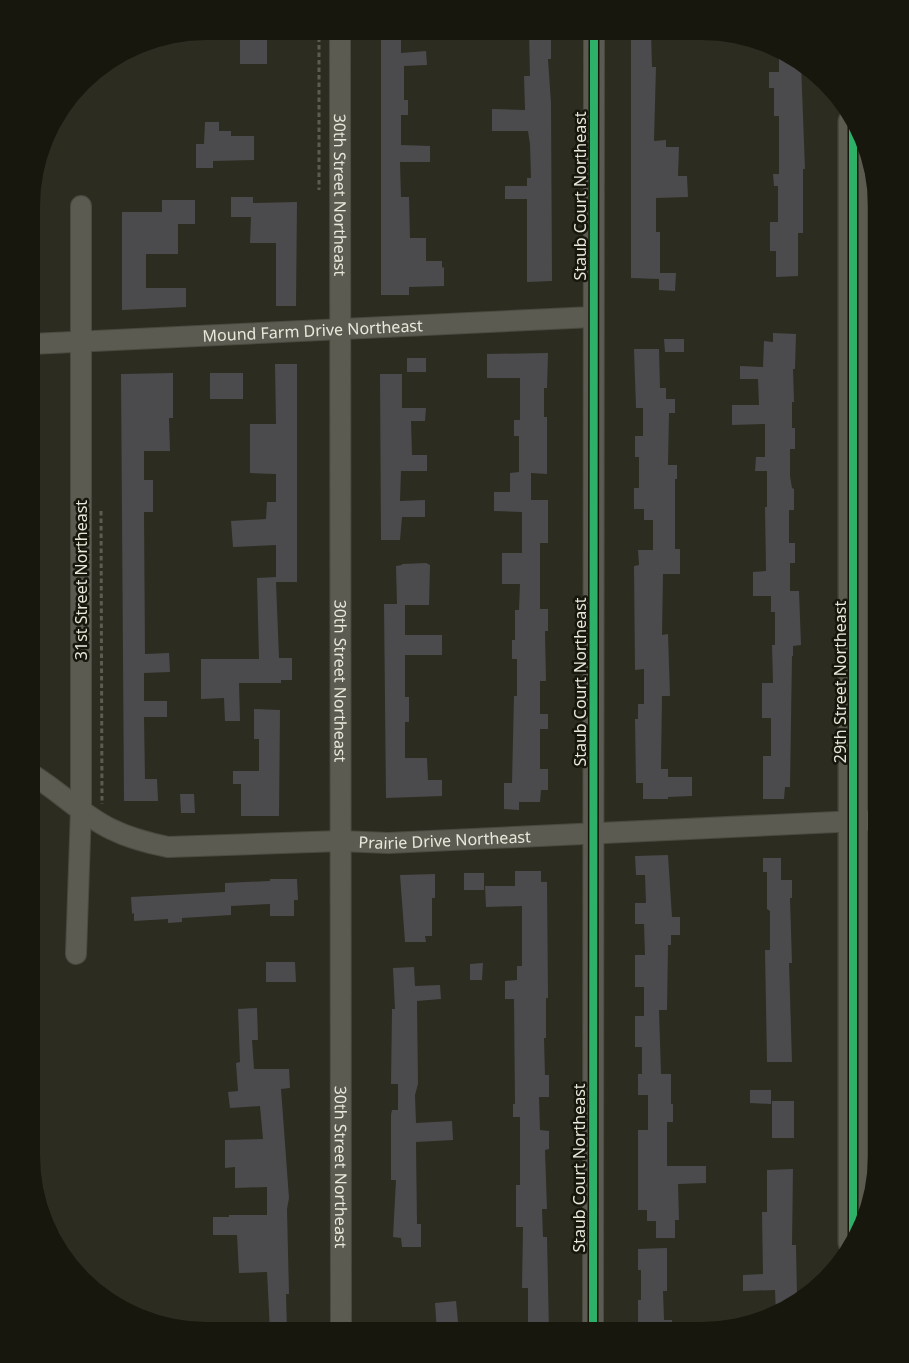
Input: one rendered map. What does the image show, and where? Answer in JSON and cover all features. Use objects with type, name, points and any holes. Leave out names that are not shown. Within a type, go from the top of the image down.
[{"type":"main road","name":"29th Street Northeast","points":[[853,138],[866,821],[855,1222]]},
{"type":"street","name":"30th Street Northeast","points":[[340,40],[341,1322]]},
{"type":"street","name":"Staub Court Northeast","points":[[593,1322],[594,40]]},
{"type":"street","name":"31st Street Northeast","points":[[76,954],[81,809],[81,206]]},
{"type":"street","name":"Mound Farm Drive Northeast","points":[[40,344],[593,317]]},
{"type":"street","name":"Prairie Drive Northeast","points":[[40,779],[102,824],[140,842],[168,847],[341,841],[388,843],[866,821]]},
{"type":"path","points":[[319,40],[319,190]]},
{"type":"path","points":[[101,508],[102,824]]},
{"type":"building","points":[[240,40],[267,40],[267,64],[240,64]]},
{"type":"building","points":[[381,40],[401,40],[401,53],[426,51],[427,65],[404,66],[404,100],[408,100],[408,115],[401,115],[401,145],[430,146],[430,162],[400,162],[401,197],[409,197],[410,238],[426,238],[426,261],[442,261],[444,286],[409,287],[409,295],[381,295]]},
{"type":"building","points":[[529,40],[551,40],[551,59],[548,59],[551,103],[552,281],[527,282],[527,199],[505,199],[505,186],[527,186],[527,178],[531,178],[528,131],[492,131],[492,109],[525,110],[524,76],[530,76]]},
{"type":"building","points":[[631,40],[651,40],[652,67],[656,67],[654,141],[666,140],[666,147],[679,147],[678,176],[687,176],[688,197],[656,198],[656,232],[660,232],[660,273],[676,273],[675,291],[659,290],[659,279],[631,278]]},
{"type":"building","points":[[779,60],[801,73],[805,169],[803,169],[803,233],[798,233],[798,276],[776,277],[776,251],[770,251],[770,222],[778,222],[778,186],[774,186],[773,174],[779,174],[779,116],[774,116],[774,88],[769,88],[769,72],[779,72]]},
{"type":"building","points":[[205,122],[219,122],[219,131],[231,131],[231,136],[254,136],[254,160],[213,161],[213,168],[196,168],[196,144],[204,144]]},
{"type":"building","points":[[231,197],[253,197],[253,203],[297,202],[296,306],[276,306],[276,243],[250,243],[251,217],[231,217]]},
{"type":"building","points":[[162,200],[195,200],[195,224],[178,224],[178,254],[146,254],[146,288],[186,288],[186,307],[122,310],[122,212],[162,212]]},
{"type":"building","points":[[773,333],[796,334],[795,369],[793,369],[794,402],[792,402],[795,449],[790,449],[794,510],[789,510],[789,543],[795,543],[795,563],[790,563],[790,591],[799,591],[801,645],[793,646],[790,787],[785,787],[784,799],[763,799],[763,756],[771,756],[771,718],[762,718],[762,683],[773,683],[772,645],[775,645],[775,612],[771,612],[771,596],[753,596],[753,572],[766,571],[767,471],[755,471],[756,457],[765,457],[765,424],[732,425],[732,405],[759,405],[758,379],[740,379],[740,366],[763,367],[764,341],[773,342]]},
{"type":"building","points":[[664,339],[684,339],[684,352],[665,352]]},
{"type":"building","points":[[634,349],[659,349],[660,388],[666,388],[666,399],[675,399],[675,413],[669,413],[668,465],[677,465],[675,549],[680,549],[680,574],[663,574],[662,635],[668,634],[670,696],[662,696],[661,769],[668,769],[668,777],[692,777],[692,796],[668,797],[668,799],[643,799],[643,783],[636,783],[635,719],[638,719],[638,704],[644,704],[644,669],[635,670],[634,566],[639,565],[638,550],[653,550],[653,520],[644,520],[644,509],[634,509],[634,488],[639,488],[639,457],[635,457],[635,436],[643,436],[643,408],[636,408]]},
{"type":"building","points":[[548,353],[547,388],[544,388],[544,417],[547,417],[547,474],[531,473],[531,500],[548,500],[548,543],[540,543],[540,609],[548,609],[548,631],[545,631],[546,681],[540,681],[540,714],[548,714],[548,729],[540,729],[540,769],[548,769],[548,790],[541,790],[540,802],[519,802],[519,810],[504,809],[504,783],[512,783],[517,659],[512,659],[512,640],[515,640],[515,610],[519,610],[520,584],[502,584],[502,553],[522,553],[522,512],[494,511],[494,492],[510,492],[510,473],[519,472],[519,436],[514,436],[514,420],[520,420],[520,378],[487,378],[487,354]]},
{"type":"building","points":[[407,358],[426,358],[426,372],[407,372]]},
{"type":"building","points":[[275,364],[297,364],[297,582],[276,582],[279,658],[292,658],[292,680],[281,680],[281,683],[239,683],[240,721],[225,721],[224,698],[201,699],[201,659],[259,659],[257,578],[276,577],[276,545],[233,547],[231,521],[266,519],[267,502],[276,502],[276,474],[250,473],[250,424],[276,424]]},
{"type":"building","points":[[173,373],[173,418],[169,418],[170,451],[144,451],[144,480],[153,480],[153,512],[144,512],[145,654],[169,653],[170,672],[144,673],[144,701],[167,701],[167,717],[144,717],[145,779],[157,779],[158,801],[124,801],[121,374]]},
{"type":"building","points":[[210,373],[243,373],[243,399],[210,399]]},
{"type":"building","points":[[380,374],[402,374],[402,408],[426,408],[425,421],[411,421],[412,455],[427,455],[427,471],[401,471],[400,501],[425,500],[425,517],[402,517],[400,540],[381,540]]},
{"type":"building","points":[[426,563],[430,565],[429,605],[405,605],[405,635],[442,635],[442,655],[405,655],[405,697],[409,697],[409,722],[405,722],[405,758],[427,758],[428,780],[442,780],[442,796],[386,798],[384,604],[397,604],[396,566]]},
{"type":"building","points":[[254,709],[280,710],[279,816],[241,816],[241,784],[233,784],[233,771],[259,771],[259,739],[254,739]]},
{"type":"building","points":[[180,794],[194,794],[195,813],[181,813]]},
{"type":"building","points":[[668,855],[672,917],[680,917],[680,935],[671,935],[671,945],[668,945],[667,1010],[659,1010],[661,1074],[671,1074],[671,1104],[673,1104],[673,1122],[667,1122],[667,1166],[706,1166],[706,1183],[678,1184],[679,1220],[675,1220],[675,1238],[656,1238],[656,1221],[647,1221],[647,1210],[638,1210],[638,1130],[648,1130],[648,1095],[638,1095],[638,1074],[642,1074],[642,1047],[635,1047],[635,1016],[644,1016],[644,987],[635,987],[635,955],[645,955],[644,924],[635,924],[635,903],[646,903],[645,875],[636,875],[635,856]]},
{"type":"building","points":[[763,858],[781,858],[781,880],[792,880],[792,898],[790,898],[792,963],[789,963],[792,1062],[767,1062],[765,950],[770,950],[770,911],[767,909],[767,872],[763,872]]},
{"type":"building","points":[[515,871],[541,871],[541,882],[547,882],[548,998],[546,998],[546,1038],[544,1038],[545,1075],[549,1075],[549,1097],[539,1097],[540,1130],[549,1131],[549,1149],[545,1150],[547,1209],[542,1209],[543,1237],[547,1237],[549,1322],[528,1322],[528,1288],[522,1288],[523,1227],[516,1227],[516,1185],[520,1185],[520,1117],[513,1117],[513,1104],[515,1104],[514,999],[505,999],[505,981],[517,980],[517,966],[522,966],[522,906],[486,907],[485,886],[515,886]]},
{"type":"building","points":[[464,873],[484,873],[484,890],[464,890]]},
{"type":"building","points":[[435,874],[435,898],[432,898],[432,936],[425,936],[426,942],[405,942],[400,875]]},
{"type":"building","points":[[270,879],[297,879],[298,900],[294,900],[294,916],[270,916],[270,904],[231,906],[231,915],[182,918],[182,922],[168,923],[168,919],[134,921],[134,913],[132,914],[131,897],[225,892],[225,883],[270,881]]},
{"type":"building","points":[[266,962],[295,962],[296,982],[266,982]]},
{"type":"building","points":[[483,963],[482,980],[470,980],[470,964]]},
{"type":"building","points":[[414,967],[415,986],[440,985],[441,999],[417,1001],[416,1123],[452,1121],[453,1140],[416,1142],[417,1224],[421,1224],[421,1247],[402,1247],[401,1238],[393,1237],[396,1180],[391,1180],[391,1115],[392,1110],[398,1110],[398,1084],[391,1084],[392,1009],[395,1009],[393,968]]},
{"type":"building","points":[[257,1008],[258,1040],[252,1040],[254,1069],[289,1069],[290,1088],[281,1089],[289,1198],[287,1322],[270,1322],[267,1272],[239,1273],[237,1235],[213,1235],[213,1217],[267,1215],[267,1187],[235,1188],[235,1167],[225,1168],[225,1140],[263,1139],[260,1106],[230,1108],[228,1092],[238,1091],[236,1063],[240,1062],[238,1009]]},
{"type":"building","points":[[750,1090],[771,1090],[771,1104],[750,1103]]},
{"type":"building","points":[[772,1101],[794,1101],[794,1138],[772,1138]]},
{"type":"building","points":[[793,1169],[792,1245],[796,1245],[797,1293],[776,1305],[775,1290],[743,1291],[743,1275],[763,1274],[762,1212],[767,1212],[767,1170]]},
{"type":"building","points":[[667,1248],[667,1291],[663,1291],[664,1320],[672,1320],[672,1322],[638,1322],[641,1270],[638,1270],[638,1249]]},
{"type":"building","points":[[456,1301],[458,1322],[436,1322],[435,1303]]},
{"type":"cycle path","points":[[593,1322],[594,40]]},
{"type":"cycle path","points":[[853,137],[853,1226]]}]
